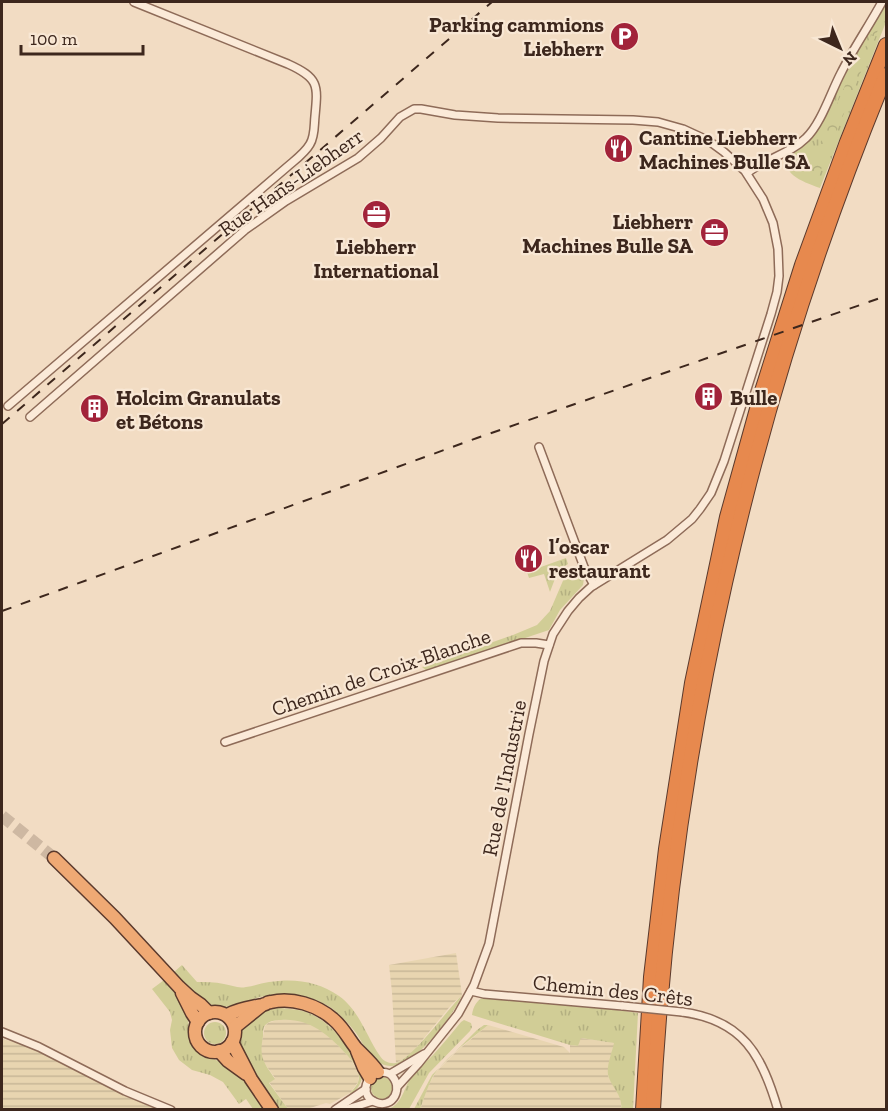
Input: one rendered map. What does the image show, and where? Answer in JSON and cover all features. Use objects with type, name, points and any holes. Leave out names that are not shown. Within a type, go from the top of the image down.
[{"type":"highway","points":[[643,1110],[651,977],[666,849],[692,683],[722,541],[756,412],[795,286],[847,142],[886,45]]},
{"type":"highway","points":[[653,1110],[660,997],[677,848],[699,706],[728,564],[761,436],[799,310],[842,187],[886,75]]},
{"type":"highway","points":[[635,1110],[641,993],[658,846],[688,670],[712,567],[722,541]]},
{"type":"highway","points":[[54,858],[116,918],[178,987],[209,1013]]},
{"type":"highway","points":[[178,987],[198,1022]]},
{"type":"highway","points":[[226,1015],[251,1006],[285,1000],[316,1008],[332,1018],[346,1033],[356,1047],[364,1068],[376,1078]]},
{"type":"highway","points":[[235,1027],[262,1005]]},
{"type":"highway","points":[[218,1012],[226,1015],[235,1027],[231,1042],[219,1051],[205,1050],[196,1039],[194,1032],[198,1022],[209,1013],[218,1012]]},
{"type":"highway","points":[[231,1042],[251,1079],[272,1110]]},
{"type":"highway","points":[[219,1051],[251,1079]]},
{"type":"street","name":"Rue Hans-Liebherr","points":[[8,406],[287,167],[308,147],[312,140],[317,91],[315,83],[308,75],[288,64],[134,2]]},
{"type":"street","points":[[747,173],[797,145],[811,133],[841,72],[882,2]]},
{"type":"street","name":"Rue Hans-Liebherr","points":[[30,417],[245,230],[286,201],[358,158],[400,117],[414,109],[498,118],[658,122],[683,129],[709,141],[747,173]]},
{"type":"street","name":"Rue de l'Industrie","points":[[471,991],[489,944],[529,734],[549,645],[558,625],[583,594],[594,585],[667,540],[685,526],[704,504],[721,470],[771,314],[779,276],[778,249],[772,223],[763,199],[747,173]]},
{"type":"street","points":[[539,447],[584,567],[594,585]]},
{"type":"street","name":"Chemin de Croix-Blanche","points":[[225,742],[521,643],[549,645]]},
{"type":"street","points":[[398,1086],[448,1028],[471,991]]},
{"type":"street","name":"Chemin des Crêts","points":[[471,991],[682,1012],[719,1022],[747,1043],[758,1058],[767,1075],[778,1110]]},
{"type":"street","points":[[2,1032],[39,1047],[125,1091],[171,1110]]},
{"type":"street","points":[[335,1110],[376,1078],[426,1053]]},
{"type":"street","points":[[376,1078],[395,1079],[398,1086],[397,1094],[390,1101],[382,1104],[373,1101],[368,1096],[376,1078]]},
{"type":"street","points":[[344,1110],[373,1101]]},
{"type":"shaded area","points":[[456,953],[462,995],[410,1055],[396,1063],[389,965]]},
{"type":"shaded area","points":[[293,1019],[311,1024],[325,1032],[350,1058],[359,1075],[358,1082],[350,1093],[330,1104],[326,1103],[307,1109],[288,1109],[269,1082],[275,1078],[260,1054],[265,1026],[277,1020]]},
{"type":"shaded area","points":[[488,1025],[564,1047],[570,1053],[570,1045],[578,1046],[580,1038],[615,1043],[608,1076],[621,1099],[621,1109],[420,1110],[428,1086],[436,1072]]},
{"type":"shaded area","points":[[2,1039],[44,1054],[155,1109],[2,1109]]},
{"type":"green space","points":[[886,2],[886,22],[820,188],[809,184],[791,173],[787,162],[793,153],[815,134],[861,44]]},
{"type":"green space","points":[[877,25],[880,25],[818,177],[814,180],[810,179],[808,171],[847,81]]},
{"type":"green space","points":[[566,558],[568,564],[558,572],[550,592],[544,574],[529,578],[527,572]]},
{"type":"green space","points":[[574,570],[581,572],[584,578],[583,585],[560,610],[549,630],[427,671],[422,667],[537,625],[550,611],[567,573]]},
{"type":"green space","points":[[182,965],[197,982],[243,987],[288,980],[323,987],[346,1002],[358,1016],[381,1058],[391,1063],[403,1060],[411,1053],[462,995],[451,1015],[422,1049],[400,1064],[390,1066],[374,1059],[347,1023],[334,1010],[322,1003],[296,995],[278,994],[232,1006],[211,1005],[187,988],[174,972]]},
{"type":"green space","points":[[164,980],[185,1010],[189,1038],[193,1046],[202,1055],[231,1068],[247,1085],[264,1109],[253,1109],[246,1099],[239,1104],[223,1082],[210,1075],[192,1070],[179,1060],[172,1048],[170,1012],[152,989]]},
{"type":"green space","points":[[485,997],[590,1006],[638,1013],[633,1109],[621,1109],[619,1096],[609,1078],[608,1065],[614,1043],[581,1038],[578,1046],[570,1045],[472,1015],[476,1004]]},
{"type":"green space","points":[[278,1008],[310,1014],[322,1020],[340,1037],[362,1074],[361,1083],[352,1095],[350,1093],[359,1079],[358,1073],[352,1061],[338,1046],[324,1033],[308,1024],[291,1020],[274,1021],[267,1023],[264,1027],[262,1055],[275,1079],[269,1083],[288,1109],[278,1109],[241,1050],[240,1039],[243,1028],[262,1012]]},
{"type":"green space","points":[[464,1020],[471,1023],[470,1031],[429,1073],[409,1109],[389,1109],[400,1100],[415,1073]]},
{"type":"green space","points":[[215,1022],[223,1025],[226,1033],[223,1041],[215,1044],[207,1041],[204,1033],[207,1025]]},
{"type":"green space","points":[[488,1025],[466,1043],[454,1053],[477,1030]]},
{"type":"green space","points":[[441,1066],[432,1078],[420,1109],[414,1109],[432,1075]]},
{"type":"green space","points":[[382,1077],[390,1080],[393,1088],[390,1096],[382,1099],[374,1096],[371,1088],[374,1080]]},
{"type":"tunnel","points":[[2,816],[54,858]]},
{"type":"railway","points":[[2,424],[492,2]]},
{"type":"railway","points":[[2,611],[477,438],[886,296]]},
{"type":"place","name":"Parking cammions Liebherr","points":[[625,36]]},
{"type":"place","name":"Cantine Liebherr Machines Bulle SA","points":[[618,149]]},
{"type":"place","name":"Liebherr International","points":[[376,215]]},
{"type":"place","name":"Liebherr Machines Bulle SA","points":[[714,233]]},
{"type":"place","name":"Bulle","points":[[709,397]]},
{"type":"place","name":"Holcim Granulats et Bétons","points":[[95,409]]},
{"type":"place","name":"l’oscar restaurant","points":[[528,558]]}]
